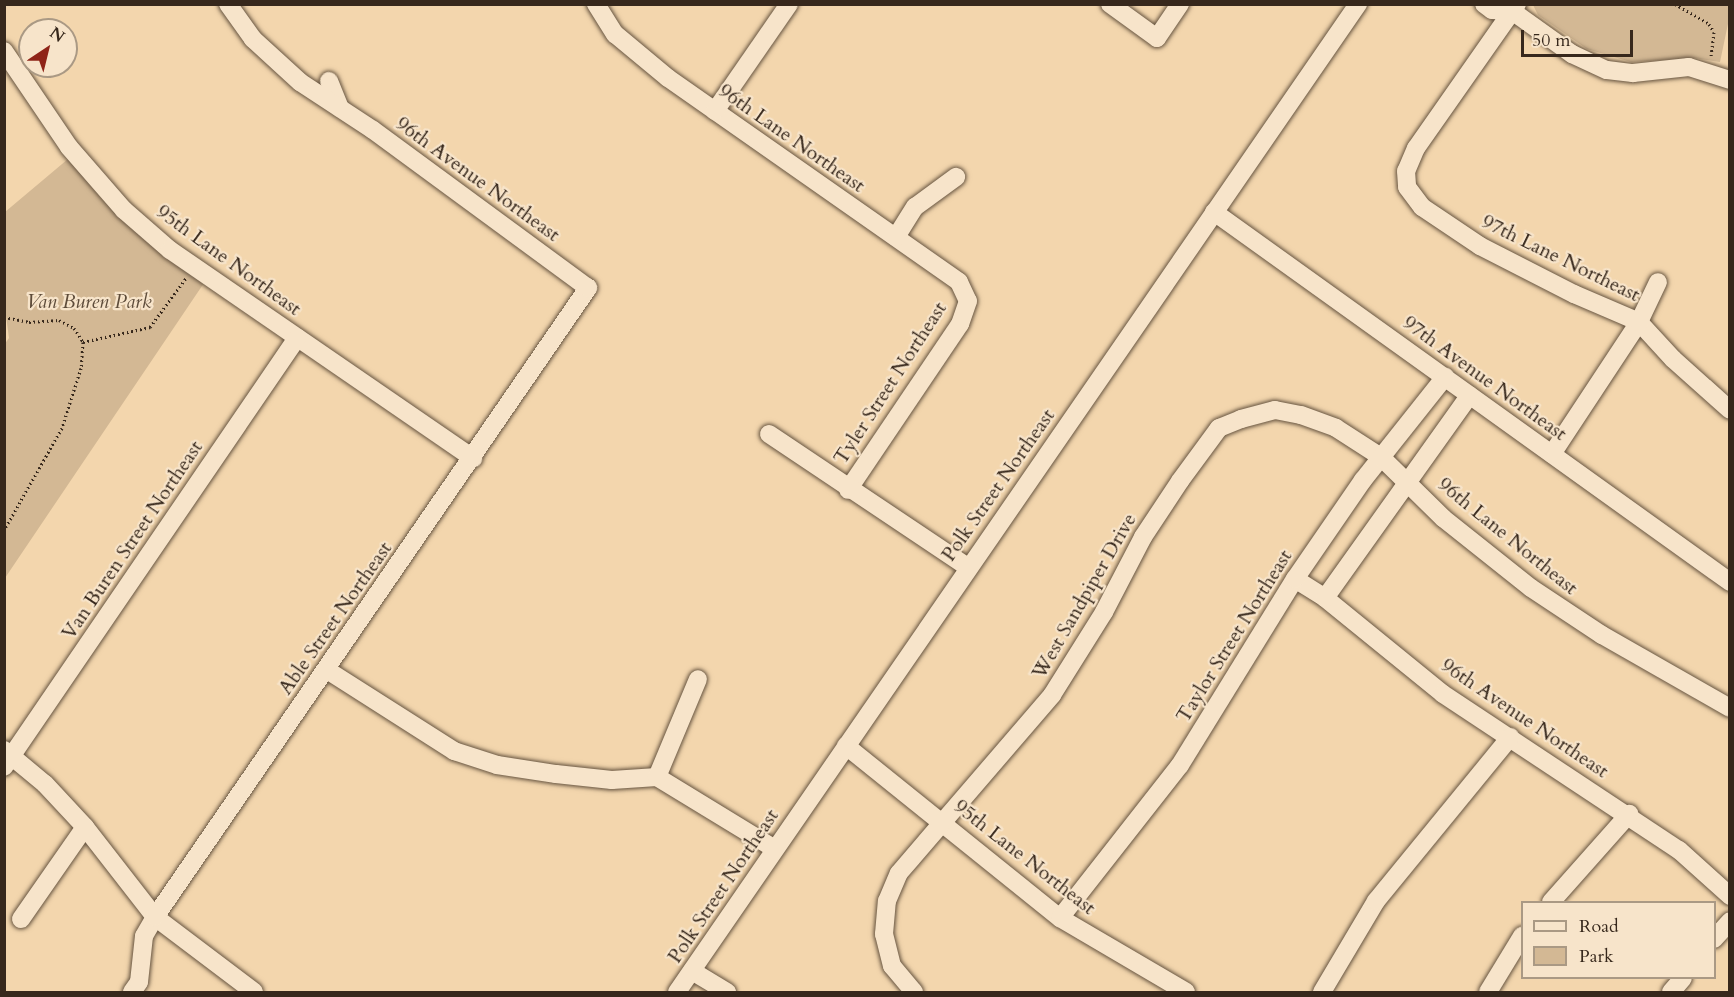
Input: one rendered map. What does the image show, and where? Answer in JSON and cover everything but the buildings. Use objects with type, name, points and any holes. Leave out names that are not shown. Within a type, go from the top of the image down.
[{"type":"street","name":"96th Avenue Northeast","points":[[228,4],[253,39],[300,82],[340,108],[588,288]]},
{"type":"street","name":"96th Lane Northeast","points":[[596,4],[615,34],[715,111],[959,282],[968,301]]},
{"type":"street","points":[[715,111],[789,4]]},
{"type":"street","points":[[1110,4],[1157,38],[1180,4]]},
{"type":"street","name":"Polk Street Northeast","points":[[677,993],[968,567],[1358,4]]},
{"type":"street","points":[[1484,4],[1492,10],[1513,7],[1572,54],[1607,70],[1633,73],[1689,67],[1712,72],[1730,80]]},
{"type":"street","name":"97th Lane Northeast","points":[[1513,7],[1416,148],[1406,171],[1407,187],[1422,207],[1480,246],[1639,322],[1673,359],[1730,410]]},
{"type":"street","name":"95th Lane Northeast","points":[[4,51],[69,147],[124,210],[194,267],[473,458]]},
{"type":"street","points":[[329,81],[340,108]]},
{"type":"street","points":[[896,237],[915,207],[956,177]]},
{"type":"street","name":"97th Avenue Northeast","points":[[1214,212],[1730,582]]},
{"type":"street","points":[[1552,454],[1639,322],[1658,282]]},
{"type":"street","name":"Able Street Northeast","points":[[140,989],[144,936],[155,917],[588,288]]},
{"type":"street","name":"Tyler Street Northeast","points":[[848,490],[960,324],[968,301]]},
{"type":"street","name":"Van Buren Street Northeast","points":[[7,757],[297,338]]},
{"type":"street","name":"Taylor Street Northeast","points":[[1060,918],[1180,765],[1295,579],[1381,457],[1445,377]]},
{"type":"street","points":[[1325,598],[1406,480],[1470,395]]},
{"type":"street","name":"96th Lane Northeast","points":[[1259,414],[1275,410],[1301,415],[1336,428],[1381,457],[1443,518],[1531,588],[1602,635],[1730,708]]},
{"type":"street","name":"West Sandpiper Drive","points":[[914,993],[891,966],[884,934],[887,901],[899,873],[1052,695],[1104,612],[1143,537],[1219,429],[1259,414]]},
{"type":"street","points":[[769,434],[848,490],[968,567]]},
{"type":"street","name":"96th Avenue Northeast","points":[[1295,579],[1325,598],[1443,694],[1629,814],[1679,850],[1730,896]]},
{"type":"street","points":[[327,670],[454,751],[475,758],[567,775],[612,780],[657,777],[775,849]]},
{"type":"street","points":[[657,777],[698,679]]},
{"type":"street","points":[[1322,993],[1376,901],[1406,861],[1456,807],[1510,737]]},
{"type":"street","name":"95th Lane Northeast","points":[[846,746],[1060,918],[1186,993]]},
{"type":"street","points":[[7,757],[85,827],[155,917],[254,993]]},
{"type":"street","points":[[1553,901],[1629,814]]},
{"type":"street","points":[[21,919],[85,827]]},
{"type":"street","points":[[1716,937],[1730,921]]},
{"type":"street","points":[[1488,993],[1521,938]]},
{"type":"street","points":[[692,970],[727,993]]},
{"type":"street","points":[[1671,993],[1682,979]]},
{"type":"path","points":[[1675,4],[1701,17],[1714,32],[1712,72]]},
{"type":"path","points":[[83,342],[150,327],[194,267]]},
{"type":"path","points":[[4,317],[29,322],[59,320],[74,328],[83,342],[81,368],[62,429],[4,530]]},
{"type":"green space","points":[[1533,5],[1729,5],[1729,19],[1720,62],[1694,58],[1631,62],[1587,49],[1538,15]]},
{"type":"green space","name":"Van Buren Park","points":[[68,159],[100,197],[141,235],[204,283],[5,578],[4,345],[9,338],[4,301],[5,212]]}]
